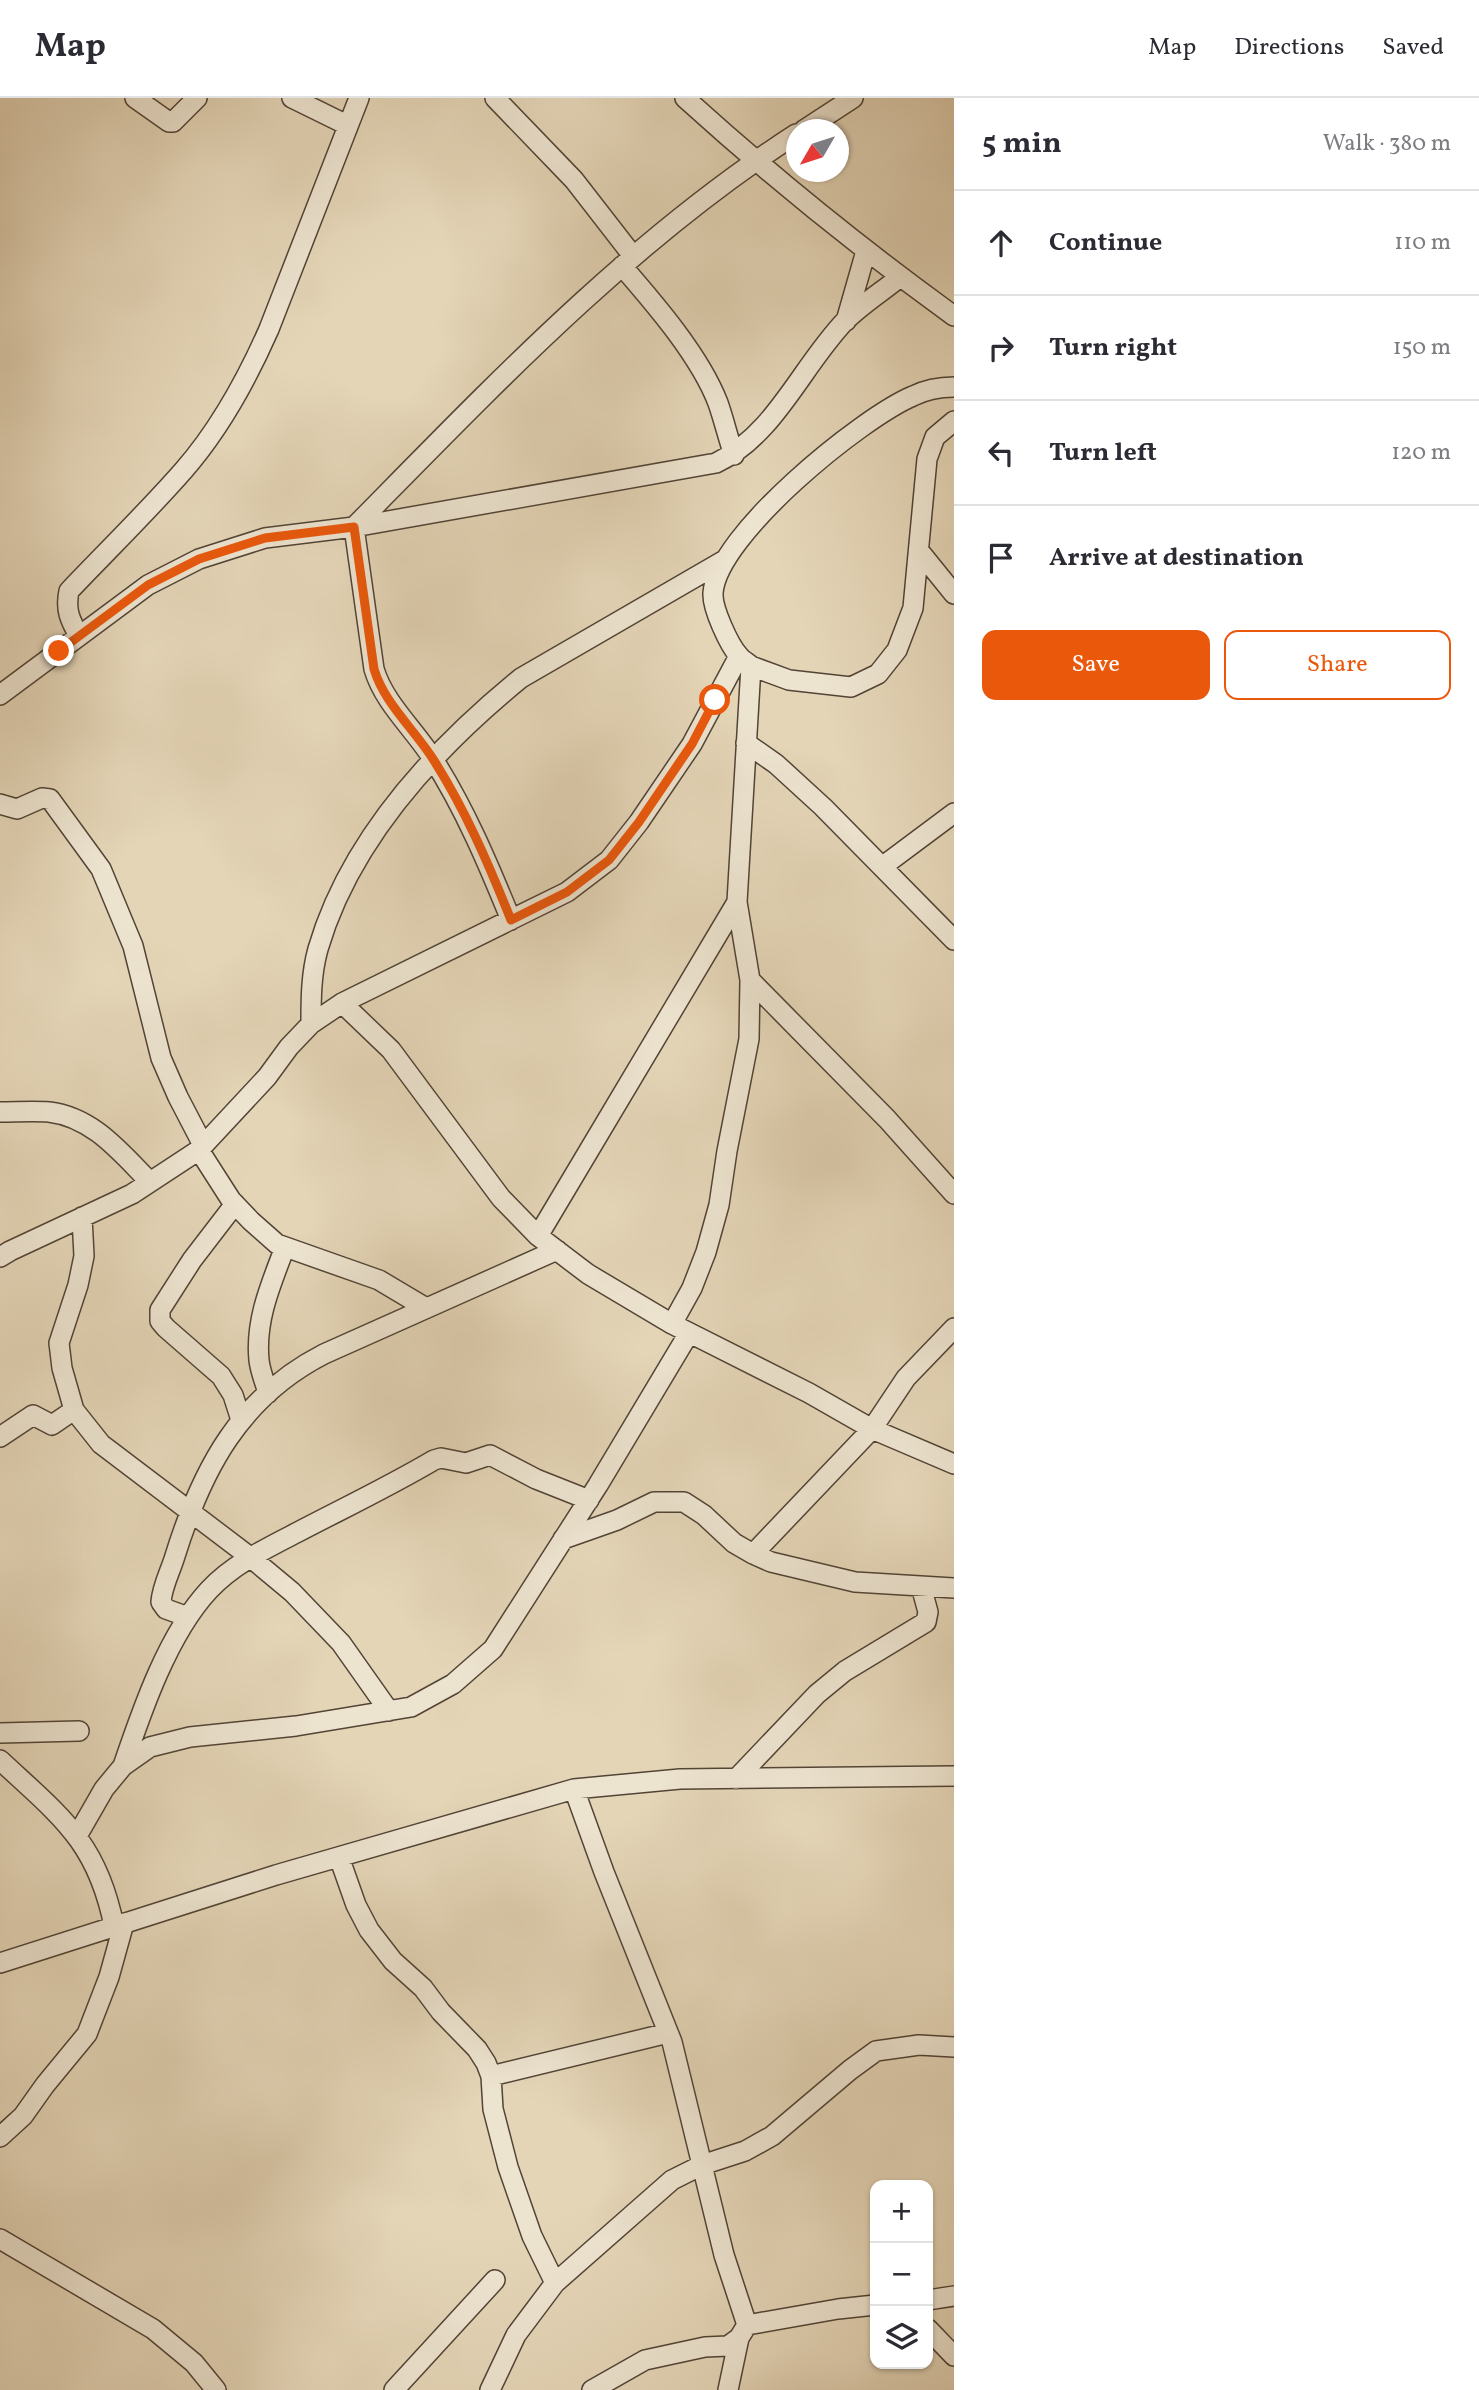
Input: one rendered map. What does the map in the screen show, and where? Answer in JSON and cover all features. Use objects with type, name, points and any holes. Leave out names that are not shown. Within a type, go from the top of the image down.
[{"type":"street","points":[[135,98],[169,122],[173,122],[197,98]]},
{"type":"street","points":[[292,98],[347,125]]},
{"type":"street","points":[[79,636],[65,606],[69,591],[184,470],[238,391],[269,329],[359,98]]},
{"type":"street","points":[[495,98],[573,180],[690,352],[717,401],[734,455]]},
{"type":"street","points":[[685,98],[754,161],[866,251],[954,316]]},
{"type":"street","points":[[821,119],[853,98]]},
{"type":"street","points":[[354,527],[482,397],[628,261],[754,161],[786,140]]},
{"type":"street","points":[[846,321],[866,251]]},
{"type":"street","points":[[0,695],[148,585],[199,559],[265,538],[354,527],[716,463],[734,455],[755,437],[846,321],[900,277]]},
{"type":"street","points":[[954,387],[913,395],[876,416],[798,478],[744,531],[723,561],[713,594],[722,628],[745,661],[789,680],[851,687],[878,674],[897,650],[913,608],[927,459],[935,437],[954,421]]},
{"type":"street","points":[[354,527],[374,669],[379,685],[433,760],[484,854],[511,920]]},
{"type":"street","points":[[920,552],[954,594]]},
{"type":"street","points":[[311,1024],[311,985],[318,951],[330,916],[365,845],[401,795],[499,695],[521,678],[723,561]]},
{"type":"street","points":[[77,1836],[104,1789],[123,1766],[150,1747],[190,1737],[296,1726],[411,1707],[453,1684],[493,1649],[589,1500],[681,1328],[719,1205],[749,1039],[750,980],[737,902],[746,743],[745,661]]},
{"type":"street","points":[[0,1258],[132,1194],[201,1147],[267,1077],[289,1047],[311,1024],[342,1003],[567,892],[609,860],[639,822],[745,661]]},
{"type":"street","points":[[746,743],[775,764],[823,807],[954,940]]},
{"type":"street","points":[[0,804],[16,809],[42,798],[50,799],[101,869],[133,946],[161,1058],[201,1147],[235,1204],[277,1244],[379,1280],[425,1308]]},
{"type":"street","points":[[883,866],[954,813]]},
{"type":"street","points":[[538,1236],[737,902]]},
{"type":"street","points":[[750,980],[887,1119],[954,1194]]},
{"type":"street","points":[[342,1003],[391,1050],[501,1198],[538,1236],[588,1274],[681,1328],[809,1393],[872,1429],[954,1464]]},
{"type":"street","points":[[0,1112],[50,1112],[71,1118],[103,1134],[150,1182]]},
{"type":"street","points":[[235,1204],[192,1260],[160,1310],[160,1321],[221,1376],[233,1395],[242,1420]]},
{"type":"street","points":[[82,1217],[84,1256],[78,1285],[59,1343],[62,1368],[75,1410],[101,1444],[292,1592],[341,1643],[389,1711]]},
{"type":"street","points":[[268,1393],[259,1362],[260,1325],[267,1295],[285,1247]]},
{"type":"street","points":[[188,1617],[166,1609],[161,1602],[189,1512],[220,1448],[268,1393],[296,1368],[557,1250]]},
{"type":"street","points":[[753,1554],[872,1429],[906,1378],[954,1328]]},
{"type":"street","points":[[0,1437],[27,1416],[33,1415],[52,1424],[75,1410]]},
{"type":"street","points":[[123,1766],[142,1711],[165,1659],[188,1617],[209,1589],[250,1557],[440,1458],[467,1463],[490,1455],[536,1479],[589,1500]]},
{"type":"street","points":[[563,1539],[617,1520],[654,1502],[684,1502],[704,1515],[734,1543],[771,1562],[855,1582],[954,1588]]},
{"type":"street","points":[[736,1779],[817,1694],[845,1671],[926,1622],[928,1612],[921,1586]]},
{"type":"street","points":[[0,1732],[79,1731]]},
{"type":"street","points":[[0,1760],[47,1802],[77,1836],[101,1878],[119,1925],[109,1977],[87,2034],[53,2074],[23,2116],[0,2137]]},
{"type":"street","points":[[0,1963],[339,1857],[574,1789],[680,1779],[954,1776]]},
{"type":"street","points":[[574,1789],[668,2033],[702,2165],[743,2331],[728,2390]]},
{"type":"street","points":[[339,1857],[356,1905],[369,1930],[393,1961],[423,1988],[456,2030],[477,2049],[491,2076],[493,2109],[508,2167],[532,2236],[555,2283]]},
{"type":"street","points":[[491,2076],[668,2033]]},
{"type":"street","points":[[490,2390],[516,2335],[555,2283],[672,2180],[702,2165],[745,2151],[772,2136],[876,2051],[919,2045],[954,2047]]},
{"type":"street","points":[[0,2239],[153,2329],[194,2363],[216,2390]]},
{"type":"street","points":[[394,2390],[495,2280]]},
{"type":"street","points":[[933,2299],[954,2296]]},
{"type":"street","points":[[592,2390],[645,2360],[705,2347],[728,2346],[743,2331],[838,2309],[870,2306]]},
{"type":"street","points":[[933,2334],[954,2356]]},
{"type":"route","points":[[59,651],[148,585],[199,559],[265,538],[354,527],[374,669],[379,685],[433,760],[484,854],[511,920],[567,892],[609,860],[639,822],[692,744],[715,700]]}]
